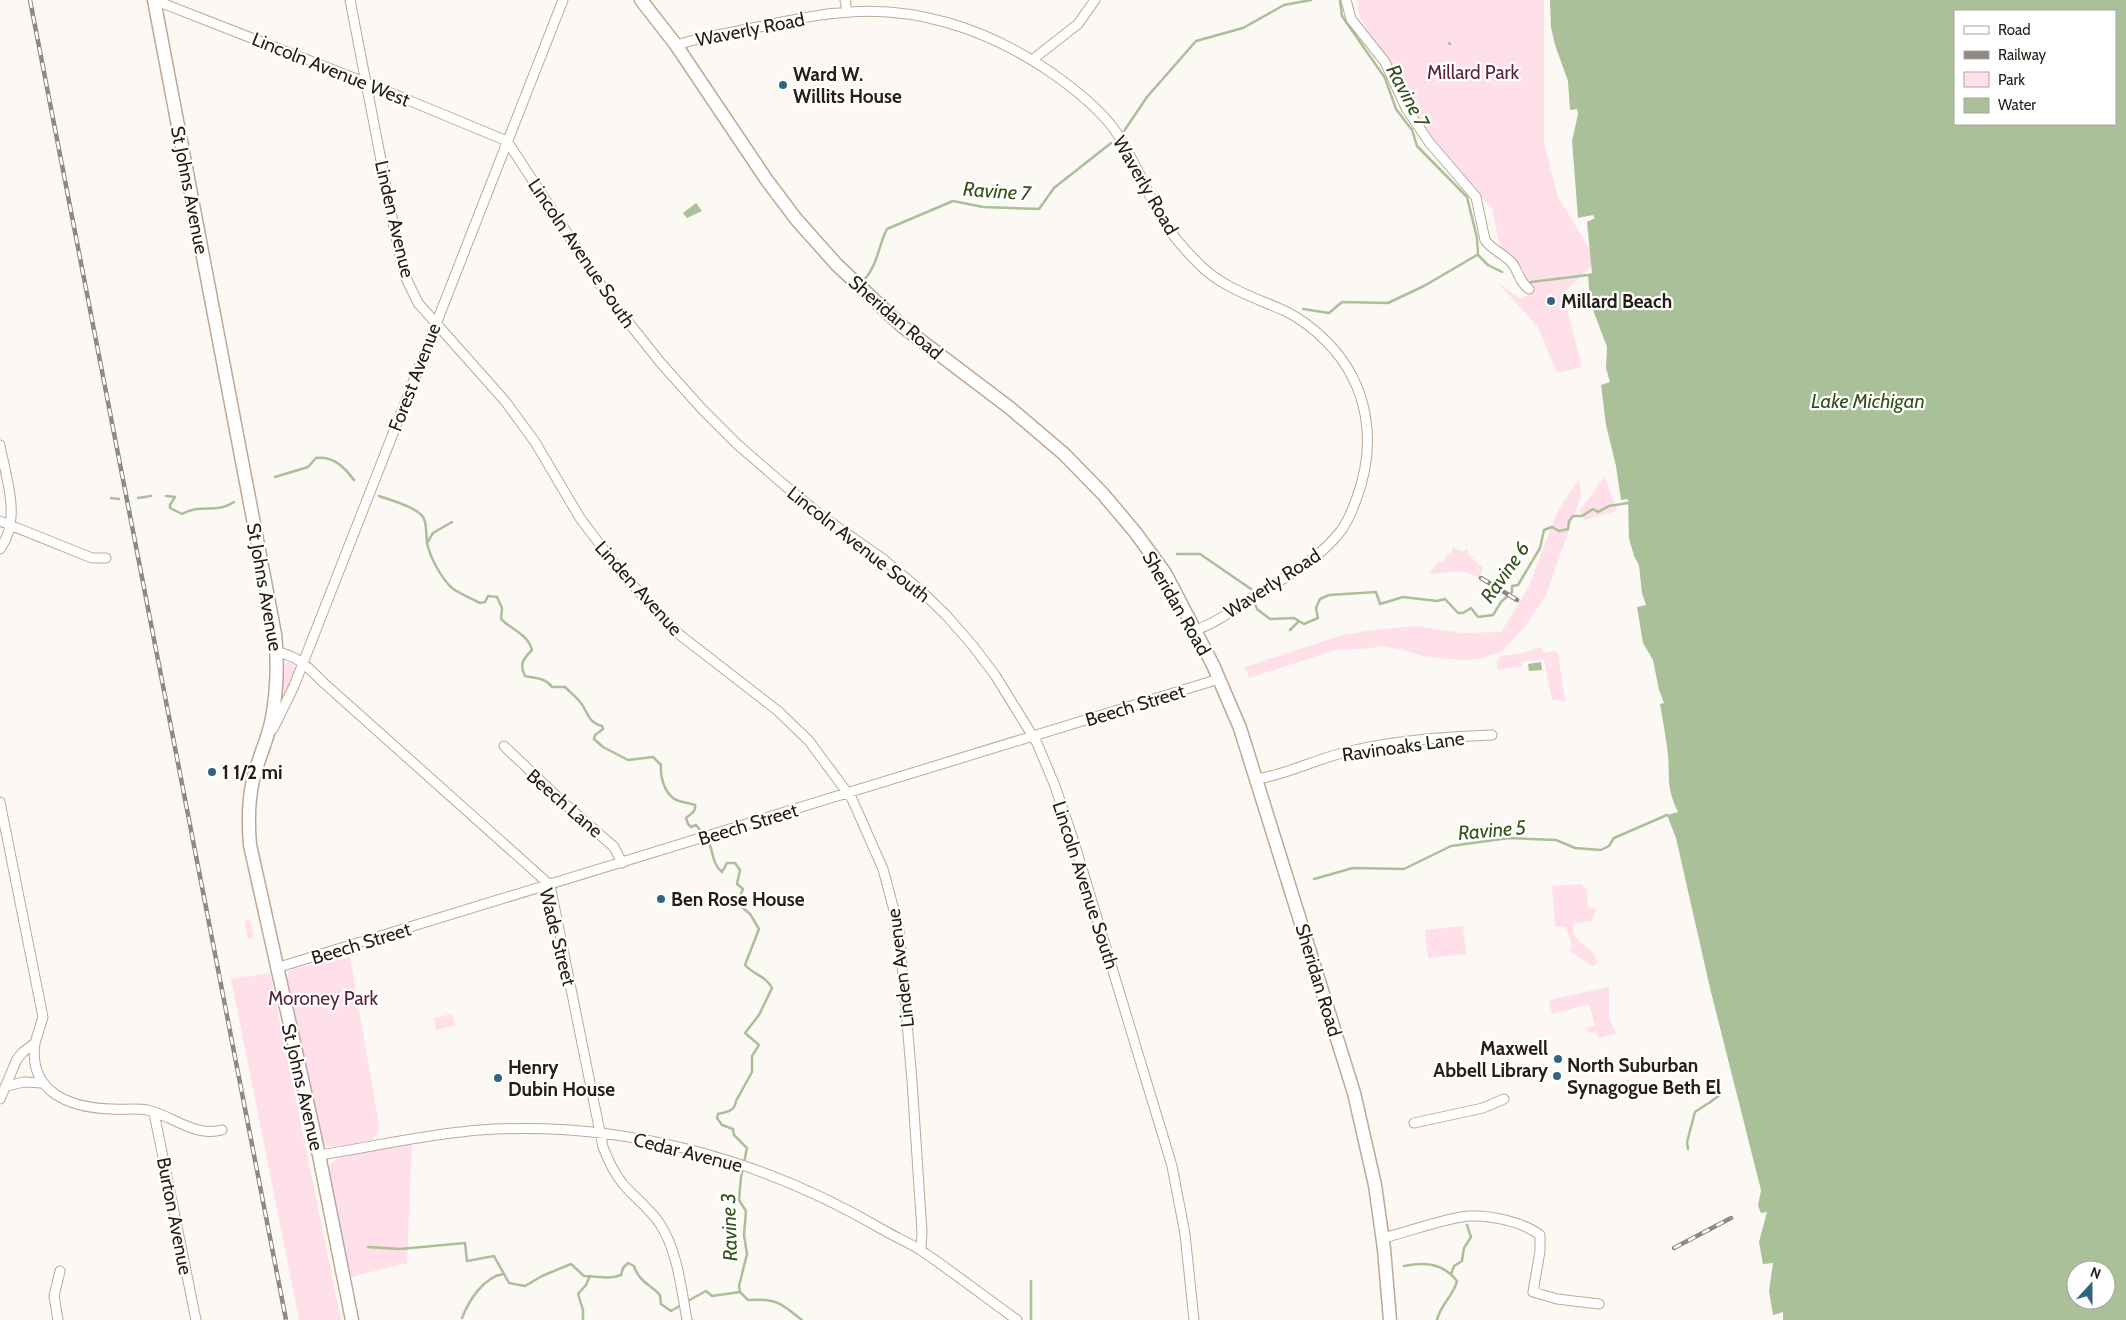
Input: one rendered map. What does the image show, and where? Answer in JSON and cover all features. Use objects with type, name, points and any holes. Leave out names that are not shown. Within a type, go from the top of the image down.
[{"type":"street","name":"Lincoln Avenue West","points":[[154,0],[367,83],[507,141]]},
{"type":"street","name":"St Johns Avenue","points":[[154,0],[267,586],[277,652],[272,718],[249,804],[250,845],[319,1154],[352,1320]]},
{"type":"street","name":"Linden Avenue","points":[[350,0],[398,248],[405,276],[418,303],[505,401],[545,458],[580,518],[623,575],[680,634],[778,711],[809,741],[834,772],[852,799],[869,833],[883,869],[899,929],[922,1232],[920,1250]]},
{"type":"street","name":"Forest Avenue","points":[[262,753],[285,705],[562,0]]},
{"type":"street","name":"Sheridan Road","points":[[642,0],[676,44],[766,179],[831,259],[903,327],[1010,408],[1064,454],[1097,488],[1135,532],[1165,574],[1219,679],[1240,728],[1354,1093],[1375,1185],[1383,1238],[1390,1320]]},
{"type":"street","points":[[845,0],[847,12]]},
{"type":"street","points":[[1032,60],[1078,24],[1095,0]]},
{"type":"street","points":[[1346,0],[1350,19],[1385,62],[1406,108],[1433,147],[1476,197],[1482,230],[1489,246],[1511,262],[1522,284],[1529,289]]},
{"type":"street","name":"Waverly Road","points":[[676,44],[780,22],[847,12],[890,12],[949,22],[998,41],[1062,80],[1098,111],[1115,130],[1164,221],[1184,249],[1207,272],[1232,289],[1288,312],[1326,341],[1348,369],[1361,394],[1365,409],[1368,433],[1365,472],[1353,507],[1342,530],[1321,553],[1214,621],[1195,630]]},
{"type":"street","name":"Lincoln Avenue South","points":[[507,141],[610,299],[660,362],[738,445],[819,514],[892,567],[946,615],[995,675],[1032,736],[1055,786],[1074,842],[1172,1166],[1186,1234],[1194,1320]]},
{"type":"street","points":[[0,445],[12,508],[11,526],[6,541],[0,549]]},
{"type":"street","points":[[0,521],[92,558],[106,558]]},
{"type":"street","name":"Wade Street","points":[[277,652],[302,661],[325,684],[550,885],[598,1132],[609,1162],[623,1184],[659,1222],[673,1250],[687,1320]]},
{"type":"street","name":"Beech Street","points":[[276,968],[1219,679]]},
{"type":"street","name":"Ravinoaks Lane","points":[[1257,779],[1348,751],[1372,746],[1438,738],[1492,735]]},
{"type":"street","name":"Beech Lane","points":[[504,746],[566,806],[614,847],[622,863]]},
{"type":"street","points":[[0,802],[43,1016],[35,1043],[35,1066],[42,1083],[54,1094],[89,1106],[112,1109],[143,1109],[198,1131],[213,1132],[222,1130]]},
{"type":"street","points":[[0,1099],[17,1059],[35,1043]]},
{"type":"street","points":[[7,1086],[24,1082],[42,1083]]},
{"type":"street","points":[[1414,1123],[1483,1108],[1504,1099]]},
{"type":"street","name":"Burton Avenue","points":[[154,1112],[196,1320]]},
{"type":"street","name":"Cedar Avenue","points":[[319,1154],[404,1138],[479,1130],[508,1129],[598,1132],[710,1155],[775,1176],[847,1208],[920,1250],[1017,1320]]},
{"type":"street","points":[[1383,1238],[1471,1216],[1512,1221],[1528,1226],[1540,1235],[1540,1251],[1533,1292],[1557,1299],[1599,1304]]},
{"type":"street","points":[[58,1320],[54,1296],[60,1271]]},
{"type":"green space","name":"Millard Park","points":[[1357,0],[1544,0],[1544,144],[1558,197],[1597,261],[1563,293],[1582,367],[1557,373],[1538,327],[1497,282],[1519,298],[1528,295],[1523,269],[1500,247],[1492,208],[1464,179],[1421,123],[1360,17]]},
{"type":"green space","points":[[1605,476],[1617,511],[1584,520],[1580,510]]},
{"type":"green space","points":[[1579,479],[1581,496],[1546,595],[1524,628],[1501,652],[1478,659],[1461,660],[1423,656],[1404,650],[1380,646],[1336,650],[1249,678],[1245,667],[1342,635],[1415,626],[1463,633],[1501,632],[1528,588],[1558,510]]},
{"type":"green space","points":[[1452,547],[1462,552],[1468,548],[1468,554],[1483,568],[1479,578],[1461,572],[1429,574],[1439,561],[1443,563],[1446,555],[1452,552]]},
{"type":"green space","points":[[1540,647],[1544,653],[1554,651],[1558,653],[1565,701],[1552,700],[1544,660],[1522,662],[1522,666],[1497,670],[1497,660],[1501,656],[1523,653]]},
{"type":"green space","points":[[288,662],[297,667],[297,670],[281,704],[283,665]]},
{"type":"green space","points":[[1581,884],[1587,890],[1588,907],[1596,909],[1592,921],[1573,924],[1573,930],[1576,938],[1595,956],[1598,963],[1592,966],[1570,951],[1572,944],[1566,927],[1555,926],[1552,886]]},
{"type":"green space","points":[[250,920],[254,937],[248,939],[245,921]]},
{"type":"green space","points":[[1463,926],[1466,954],[1428,958],[1425,930]]},
{"type":"green space","name":"Moroney Park","points":[[350,957],[380,1130],[372,1140],[329,1147],[322,1142],[286,979],[289,971],[295,968]]},
{"type":"green space","points":[[270,973],[341,1320],[299,1320],[231,979]]},
{"type":"green space","points":[[1609,987],[1609,1018],[1616,1034],[1598,1038],[1596,1031],[1588,1033],[1587,1028],[1595,1026],[1589,1004],[1552,1014],[1549,1000]]},
{"type":"green space","points":[[452,1014],[455,1026],[436,1030],[434,1018]]},
{"type":"green space","points":[[412,1143],[407,1263],[351,1277],[328,1168],[334,1161],[353,1152]]},
{"type":"water","name":"Lake Michigan","points":[[1550,0],[2126,0],[2126,1320],[1783,1320],[1783,1312],[1773,1315],[1769,1291],[1773,1263],[1763,1264],[1759,1242],[1767,1212],[1761,1213],[1758,1206],[1761,1190],[1710,988],[1676,838],[1667,815],[1678,812],[1669,784],[1668,755],[1660,704],[1664,703],[1659,690],[1653,660],[1643,643],[1637,607],[1646,605],[1642,593],[1639,565],[1634,556],[1629,538],[1628,499],[1621,500],[1616,466],[1606,425],[1601,385],[1610,382],[1606,368],[1607,347],[1590,302],[1588,274],[1592,273],[1587,222],[1595,218],[1593,215],[1578,218],[1572,141],[1578,114],[1577,109],[1570,110],[1568,81],[1555,45],[1551,27]]},
{"type":"water","points":[[696,203],[702,211],[687,218],[683,213]]},
{"type":"water","points":[[1541,662],[1542,670],[1529,671],[1528,664]]},
{"type":"waterway","name":"Ravine 7","points":[[1122,134],[1147,97],[1196,41],[1243,28],[1284,5],[1311,0]]},
{"type":"waterway","name":"Ravine 7","points":[[1340,0],[1342,16],[1385,78],[1396,109],[1412,130],[1417,146],[1467,197],[1477,238],[1478,255],[1488,265],[1502,272]]},
{"type":"waterway","name":"Ravine 7","points":[[864,280],[875,262],[887,229],[953,201],[983,207],[1039,209],[1054,188],[1111,143]]},
{"type":"waterway","name":"Ravine 7","points":[[1303,309],[1329,313],[1342,302],[1388,303],[1424,286],[1477,255]]},
{"type":"waterway","name":"Ravine 7","points":[[1531,282],[1588,275]]},
{"type":"waterway","name":"Ravine 3","points":[[275,477],[308,467],[316,458],[322,458],[338,463],[354,480]]},
{"type":"waterway","name":"Ravine 3","points":[[138,498],[151,496]]},
{"type":"waterway","name":"Ravine 3","points":[[166,496],[175,497],[170,508],[182,514],[196,509],[228,506],[234,502]]},
{"type":"waterway","name":"Ravine 3","points":[[379,496],[417,511],[424,519],[426,525],[427,543]]},
{"type":"waterway","name":"Ravine 3","points":[[111,498],[119,499]]},
{"type":"waterway","name":"Ravine 6","points":[[1255,604],[1257,609],[1270,619],[1294,618],[1304,624],[1318,618],[1316,608],[1320,599],[1329,595],[1376,592],[1380,604],[1403,597],[1437,601],[1445,599],[1458,613],[1463,613],[1471,608],[1478,617],[1493,615],[1501,602],[1512,592],[1512,586],[1518,585],[1540,548],[1544,530],[1552,527],[1559,531],[1568,529],[1569,521],[1573,516],[1582,516],[1593,509],[1598,512],[1609,506],[1628,503]]},
{"type":"waterway","name":"Ravine 3","points":[[452,522],[433,533],[427,543],[436,567],[448,584],[458,592],[480,603],[485,602],[488,596],[497,597],[502,608],[501,619],[524,636],[532,650],[526,656],[522,665],[525,676],[543,680],[552,687],[565,687],[583,706],[592,721],[602,726],[603,729],[595,735],[594,739],[603,747],[628,760],[653,757],[661,765],[663,783],[670,795],[678,801],[695,805],[694,811],[686,818],[691,827],[696,825],[704,835]]},
{"type":"waterway","name":"Ravine 6","points":[[1177,554],[1200,554],[1251,589]]},
{"type":"waterway","points":[[1290,630],[1299,621]]},
{"type":"waterway","name":"Ravine 5","points":[[1314,879],[1353,868],[1404,869],[1451,846],[1509,838],[1556,840],[1575,848],[1601,850],[1609,846],[1614,838],[1667,815]]},
{"type":"waterway","name":"Ravine 3","points":[[707,839],[714,861],[722,872],[727,863],[735,863],[740,870],[737,884],[743,889],[737,903],[750,914],[759,929],[745,965],[767,981],[772,988],[759,1015],[745,1033],[759,1045],[752,1056],[752,1072],[734,1107],[718,1114],[717,1118],[722,1125],[733,1129],[734,1135],[747,1148],[741,1177],[739,1200],[746,1211],[744,1235],[747,1254],[739,1286],[740,1292]]},
{"type":"waterway","points":[[1709,1103],[1721,1094]]},
{"type":"waterway","points":[[1688,1149],[1687,1142],[1695,1112],[1707,1104]]},
{"type":"waterway","points":[[1451,1274],[1454,1266],[1462,1261],[1464,1248],[1471,1237],[1467,1225]]},
{"type":"waterway","name":"Ravine 3","points":[[368,1247],[400,1249],[465,1243],[467,1261],[494,1256],[509,1283],[525,1286],[542,1276],[571,1264],[584,1276],[607,1278],[621,1275],[623,1268],[628,1263],[634,1266],[642,1279],[660,1295],[661,1304],[671,1311],[681,1305]]},
{"type":"waterway","points":[[1404,1266],[1433,1265],[1446,1270],[1457,1281],[1437,1320]]},
{"type":"waterway","points":[[462,1318],[478,1290],[496,1276],[503,1274]]},
{"type":"waterway","points":[[583,1320],[583,1310],[578,1294],[586,1285],[590,1276]]},
{"type":"waterway","points":[[1031,1281],[1031,1320]]},
{"type":"waterway","name":"Ravine 3","points":[[686,1302],[706,1291],[712,1296],[740,1292],[748,1300],[765,1300],[778,1303],[802,1320]]},
{"type":"railway","points":[[30,0],[286,1320]]},
{"type":"railway","points":[[1481,578],[1517,600]]},
{"type":"railway","points":[[1674,1248],[1731,1218]]},
{"type":"place","name":"Ward W. Willits House","points":[[783,85]]},
{"type":"place","name":"Millard Beach","points":[[1551,301]]},
{"type":"place","name":"1 1/2 mi","points":[[212,772]]},
{"type":"place","name":"Ben Rose House","points":[[661,899]]},
{"type":"place","name":"Maxwell Abbell Library","points":[[1558,1059]]},
{"type":"place","name":"North Suburban Synagogue Beth El","points":[[1557,1076]]},
{"type":"place","name":"Henry Dubin House","points":[[498,1078]]}]
